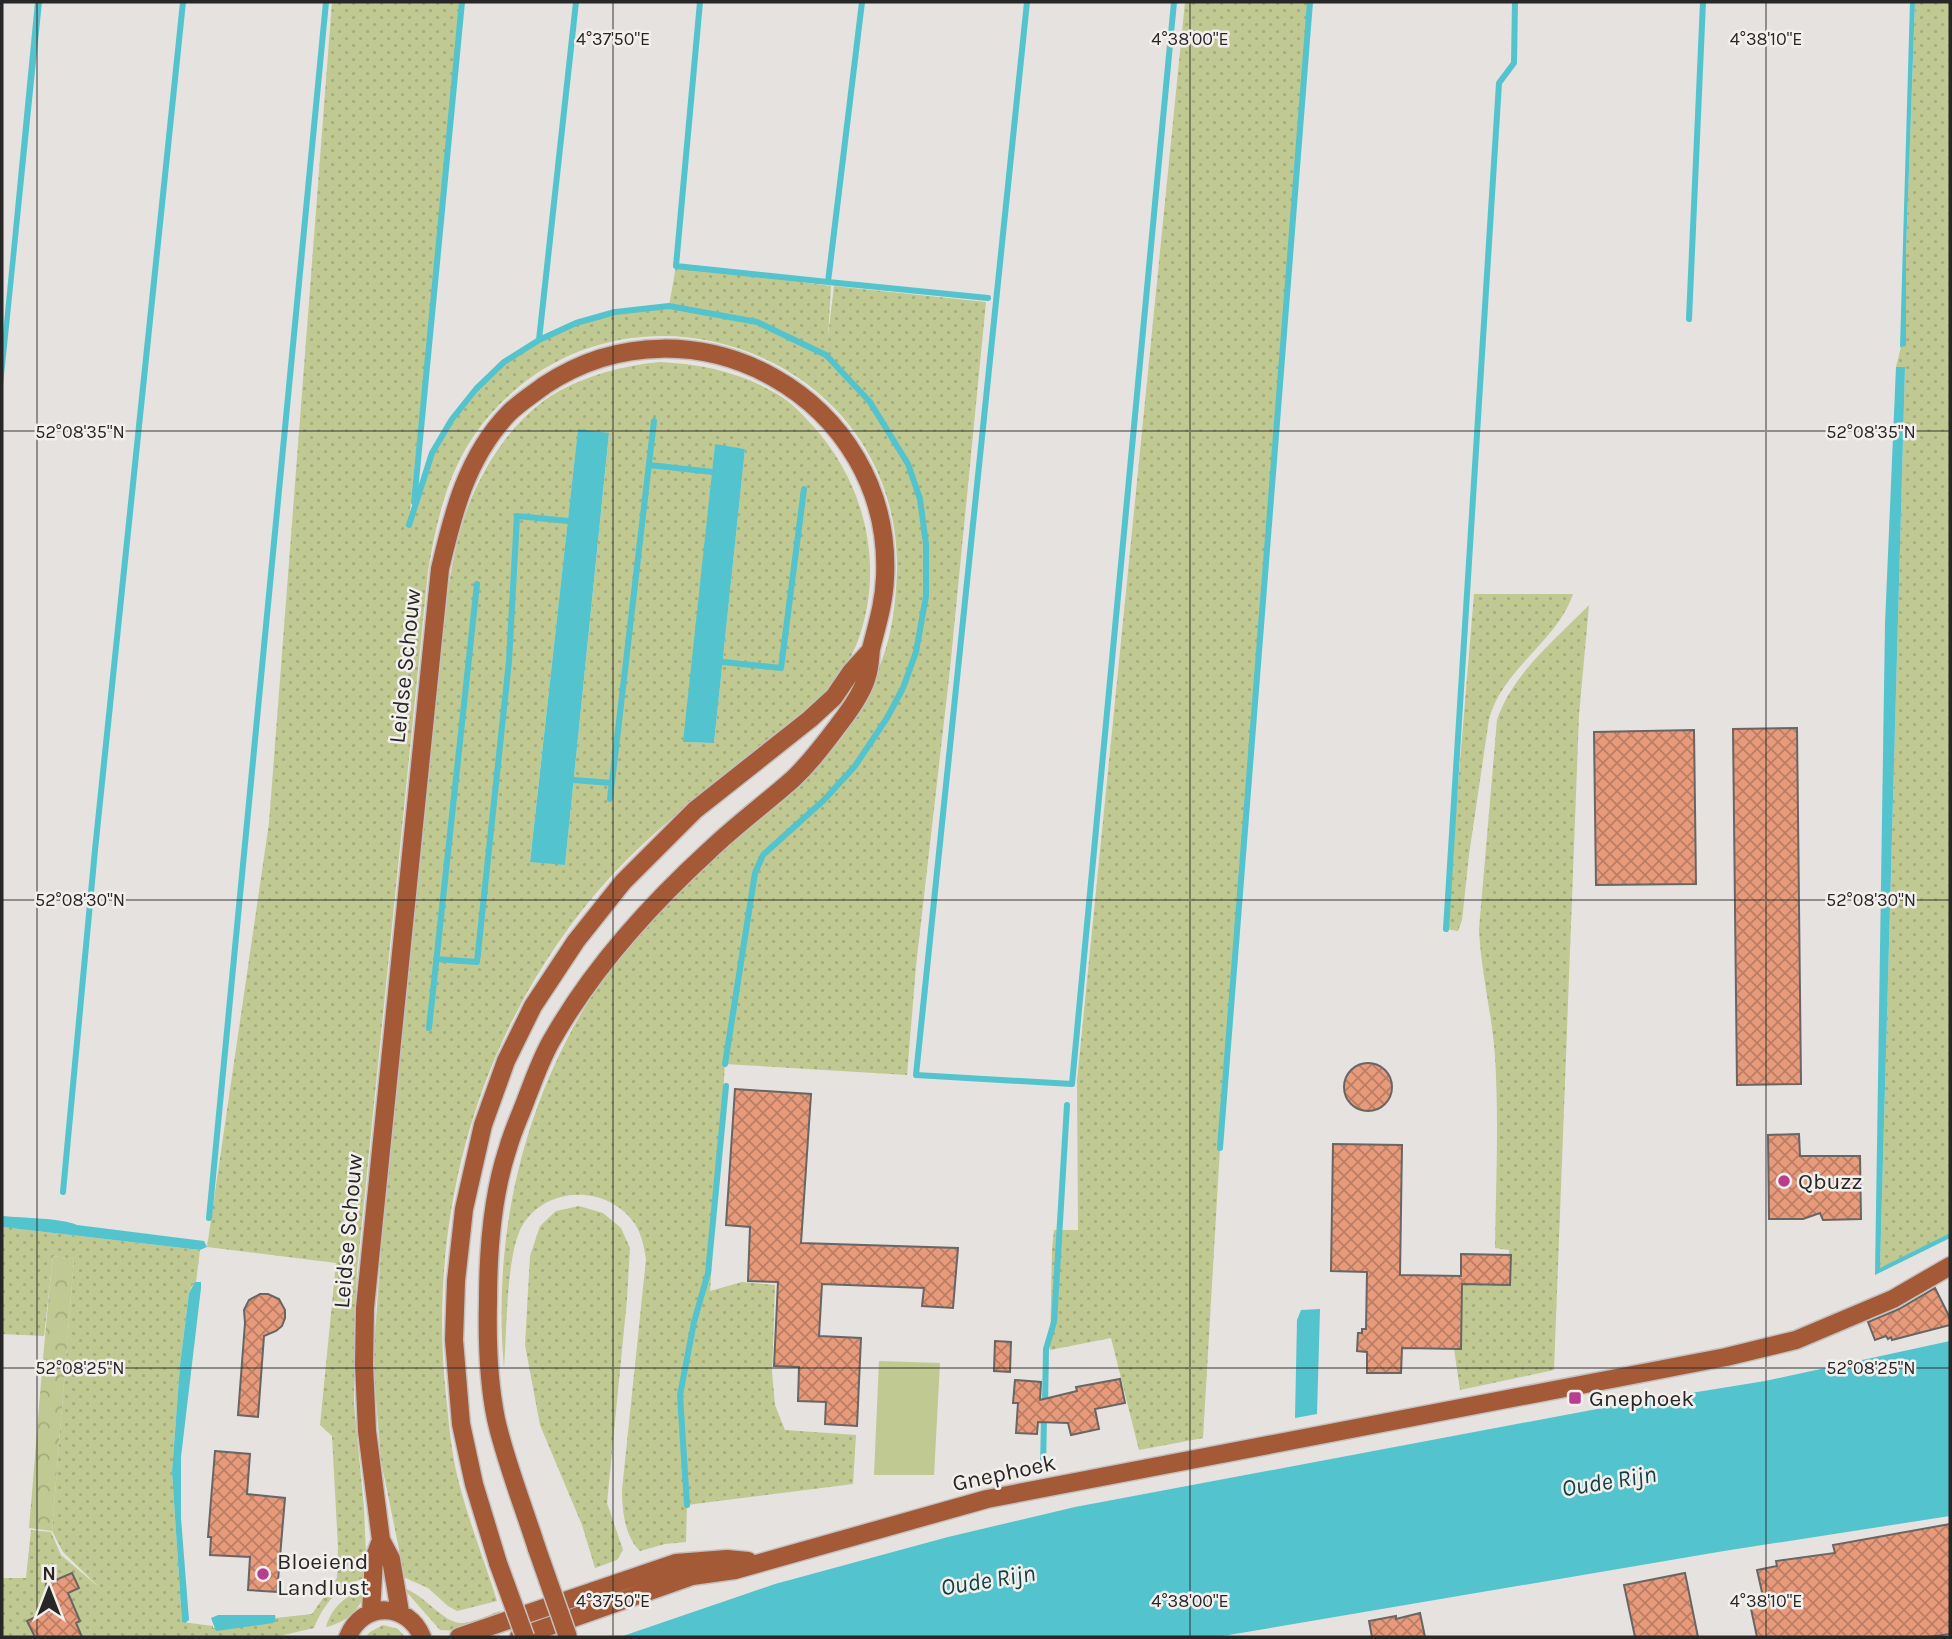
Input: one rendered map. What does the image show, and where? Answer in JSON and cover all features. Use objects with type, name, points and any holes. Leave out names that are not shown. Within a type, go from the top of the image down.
[{"type":"street","name":"Leidse Schouw","points":[[400,1612],[391,1559],[381,1540],[368,1431],[364,1364],[365,1308],[440,569],[453,514],[465,480],[485,444],[509,413],[563,373],[596,360],[662,348],[698,350],[737,360],[766,372],[810,402],[835,428],[856,457],[873,495],[883,531],[885,575],[881,614],[867,678],[846,715],[796,776],[714,845],[667,890],[603,965],[551,1041],[508,1148],[498,1189],[488,1263],[487,1346],[496,1419],[568,1637]]},
{"type":"street","name":"Leidse Schouw","points":[[525,1637],[474,1485],[461,1424],[454,1340],[456,1281],[464,1209],[483,1125],[506,1061],[533,1006],[576,941],[623,882],[695,810],[834,697],[851,672],[871,650]]},
{"type":"street","name":"Gnephoek","points":[[519,1637],[692,1576],[735,1570],[987,1499],[1301,1440],[1796,1340],[1893,1299],[1950,1266]]},
{"type":"street","name":"Leidse Schouw","points":[[371,1612],[374,1559],[381,1540]]},
{"type":"street","name":"Gnephoek","points":[[459,1637],[676,1563],[727,1559],[758,1562]]},
{"type":"street","points":[[348,1637],[355,1623],[371,1612],[384,1610],[400,1612],[413,1621],[426,1636]]},
{"type":"green space","points":[[332,2],[462,2],[409,521],[433,451],[448,425],[486,380],[508,360],[558,330],[615,312],[669,306],[676,266],[831,286],[828,336],[834,286],[986,302],[950,669],[916,966],[907,1075],[725,1064],[710,1291],[742,1282],[775,1285],[772,1373],[775,1405],[785,1430],[856,1435],[853,1484],[687,1505],[686,1542],[640,1551],[625,1523],[622,1490],[646,1259],[635,1224],[623,1211],[608,1201],[592,1196],[559,1198],[543,1204],[530,1215],[520,1230],[512,1260],[504,1368],[502,1309],[505,1250],[513,1193],[547,1082],[572,1030],[602,980],[650,919],[700,869],[790,790],[860,700],[871,684],[885,651],[895,597],[897,570],[885,491],[850,426],[798,378],[734,347],[665,336],[594,346],[528,379],[473,437],[449,485],[431,553],[357,1271],[354,1404],[364,1508],[367,1577],[334,1596],[314,1628],[275,1637],[2,1637],[2,1578],[26,1578],[31,1530],[51,1532],[61,1555],[100,1588],[63,1552],[52,1531],[74,1259],[53,1256],[44,1336],[2,1334],[2,1227],[200,1250],[196,1282],[189,1293],[180,1365],[172,1472],[182,1622],[213,1628],[312,1614],[337,1578],[332,1436],[320,1425],[336,1263],[207,1247],[269,823]]},
{"type":"green space","points":[[1185,2],[1310,2],[1220,1148],[1203,1438],[1139,1450],[1111,1338],[1050,1350],[1052,1250],[1054,1230],[1078,1230],[1077,1081]]},
{"type":"green space","points":[[1915,2],[1950,2],[1950,1233],[1880,1269],[1905,367],[1896,367],[1901,347],[1906,345],[1906,251]]},
{"type":"green space","points":[[660,362],[720,370],[763,386],[796,408],[829,446],[855,494],[869,547],[868,601],[853,652],[841,674],[825,694],[808,713],[682,809],[613,874],[568,929],[529,989],[498,1052],[473,1117],[456,1185],[445,1255],[442,1325],[446,1396],[455,1465],[497,1601],[457,1611],[428,1588],[401,1576],[399,1549],[381,1461],[373,1362],[382,1238],[444,615],[456,548],[469,504],[502,443],[533,409],[571,385],[593,376]],"holes":[[[578,430],[609,434],[565,865],[530,861]],[[715,445],[745,449],[714,743],[684,742]]]},
{"type":"green space","points":[[1474,594],[1573,594],[1555,627],[1506,685],[1489,719],[1462,920],[1458,931],[1446,929]]},
{"type":"green space","points":[[1589,605],[1579,715],[1554,1370],[1460,1390],[1454,1349],[1456,1283],[1510,1284],[1509,1250],[1495,1248],[1495,1056],[1479,929],[1497,720],[1513,687],[1524,672]]},
{"type":"green space","points":[[579,1206],[603,1213],[621,1228],[630,1248],[607,1503],[623,1550],[617,1560],[595,1568],[582,1525],[540,1425],[525,1345],[530,1256],[540,1226],[556,1211]]},
{"type":"green space","points":[[53,1256],[74,1259],[52,1531],[29,1528]]},
{"type":"green space","points":[[879,1361],[940,1363],[934,1475],[874,1475]]},
{"type":"green space","points":[[367,1587],[361,1602],[347,1618],[326,1627],[341,1602]]},
{"type":"green space","points":[[403,1588],[456,1622],[472,1621],[500,1611],[502,1618],[459,1631],[440,1630]]},
{"type":"green space","points":[[383,1625],[398,1629],[405,1637],[365,1637]]},
{"type":"water","points":[[35,2],[42,2],[2,395],[2,344]]},
{"type":"water","points":[[1910,2],[1915,2],[1906,251],[1906,346],[1900,347]]},
{"type":"water","points":[[1896,367],[1905,367],[1880,1268],[1950,1233],[1950,1238],[1875,1275],[1885,624]]},
{"type":"water","points":[[578,429],[609,433],[565,865],[530,862]]},
{"type":"water","points":[[715,444],[745,449],[714,743],[683,742]]},
{"type":"water","points":[[2,1216],[52,1220],[204,1241],[207,1247],[200,1250],[2,1227]]},
{"type":"water","points":[[195,1282],[201,1282],[201,1288],[181,1457],[181,1518],[189,1620],[185,1623],[182,1622],[172,1472],[180,1365],[189,1293]]},
{"type":"water","points":[[1320,1309],[1317,1414],[1295,1418],[1297,1320],[1301,1310]]},
{"type":"water","name":"Oude Rijn","points":[[1950,1341],[1950,1516],[1724,1551],[1217,1637],[620,1637],[775,1584],[948,1537],[1075,1507],[1629,1403],[1765,1381]]},
{"type":"water","points":[[218,1615],[275,1615],[276,1621],[216,1631],[211,1618]]},
{"type":"building","points":[[1797,728],[1801,1084],[1737,1085],[1733,729]]},
{"type":"building","points":[[1694,730],[1696,884],[1596,885],[1594,732]]},
{"type":"building","points":[[1368,1063],[1385,1070],[1392,1087],[1385,1104],[1368,1111],[1351,1104],[1344,1087],[1351,1070]]},
{"type":"building","points":[[735,1089],[811,1094],[801,1243],[958,1248],[953,1308],[922,1306],[924,1288],[822,1284],[819,1336],[861,1338],[857,1426],[825,1424],[826,1402],[798,1401],[799,1367],[774,1366],[778,1282],[748,1281],[750,1227],[726,1225]]},
{"type":"building","points":[[1799,1134],[1800,1156],[1860,1156],[1861,1219],[1823,1220],[1820,1213],[1803,1219],[1769,1219],[1768,1135]]},
{"type":"building","points":[[1333,1144],[1402,1145],[1400,1275],[1461,1276],[1461,1254],[1511,1255],[1510,1285],[1462,1284],[1461,1349],[1402,1348],[1401,1373],[1367,1373],[1367,1352],[1357,1351],[1358,1333],[1366,1329],[1367,1272],[1331,1271]]},
{"type":"building","points":[[1935,1288],[1950,1318],[1950,1325],[1892,1340],[1886,1336],[1875,1340],[1868,1322],[1899,1309]]},
{"type":"building","points":[[260,1294],[279,1299],[285,1310],[285,1318],[282,1326],[264,1336],[258,1417],[238,1415],[244,1310],[249,1300]]},
{"type":"building","points":[[995,1341],[1011,1342],[1010,1372],[994,1371]]},
{"type":"building","points":[[1120,1379],[1125,1403],[1095,1409],[1099,1429],[1071,1435],[1068,1423],[1038,1422],[1037,1434],[1016,1433],[1018,1403],[1013,1403],[1015,1380],[1041,1382],[1040,1400],[1077,1391],[1076,1387]]},
{"type":"building","points":[[215,1451],[250,1454],[247,1494],[285,1498],[277,1592],[248,1590],[250,1557],[210,1555],[211,1537],[208,1537]]},
{"type":"building","points":[[1950,1524],[1950,1634],[1929,1637],[1757,1637],[1750,1604],[1764,1601],[1757,1570],[1777,1566],[1776,1561],[1835,1553],[1833,1545]]},
{"type":"building","points":[[72,1573],[79,1588],[68,1593],[80,1621],[76,1623],[82,1637],[35,1637],[27,1621],[57,1607],[46,1584]]},
{"type":"building","points":[[1685,1573],[1698,1637],[1635,1637],[1624,1585]]},
{"type":"building","points":[[1420,1613],[1425,1637],[1372,1637],[1369,1621],[1396,1616],[1396,1619]]},
{"type":"waterway","points":[[63,1192],[95,850],[183,2]]},
{"type":"waterway","points":[[209,1218],[326,2]]},
{"type":"waterway","points":[[414,502],[462,2]]},
{"type":"waterway","points":[[539,340],[576,2]]},
{"type":"waterway","points":[[700,2],[676,266],[828,282],[862,2]]},
{"type":"waterway","points":[[1027,2],[916,1075],[1072,1084],[1174,2]]},
{"type":"waterway","points":[[1220,1148],[1310,2]]},
{"type":"waterway","points":[[1446,929],[1499,83],[1514,63],[1515,2]]},
{"type":"waterway","points":[[1689,319],[1703,2]]},
{"type":"waterway","points":[[828,282],[988,298]]},
{"type":"waterway","points":[[409,525],[432,453],[452,419],[476,389],[504,362],[539,340],[576,323],[615,312],[669,306],[757,322],[826,355],[870,402],[908,464],[920,499],[926,544],[926,596],[916,652],[903,688],[887,718],[855,766],[824,800],[763,855],[755,873],[725,1064]]},
{"type":"waterway","points":[[610,799],[654,421]]},
{"type":"waterway","points":[[649,465],[713,472]]},
{"type":"waterway","points":[[723,662],[781,668],[804,489]]},
{"type":"waterway","points":[[436,959],[477,962],[509,661],[517,516],[568,521]]},
{"type":"waterway","points":[[429,1028],[477,584]]},
{"type":"waterway","points":[[574,780],[612,783]]},
{"type":"waterway","points":[[687,1505],[680,1395],[694,1322],[708,1273],[726,1086]]},
{"type":"waterway","points":[[1045,1405],[1046,1349],[1054,1322],[1067,1105]]},
{"type":"waterway","points":[[1043,1470],[1044,1416]]},
{"type":"place","name":"Qbuzz","points":[[1784,1181]]},
{"type":"place","name":"Gnephoek","points":[[1575,1398]]},
{"type":"place","name":"Bloeiend Landlust","points":[[263,1574]]}]
